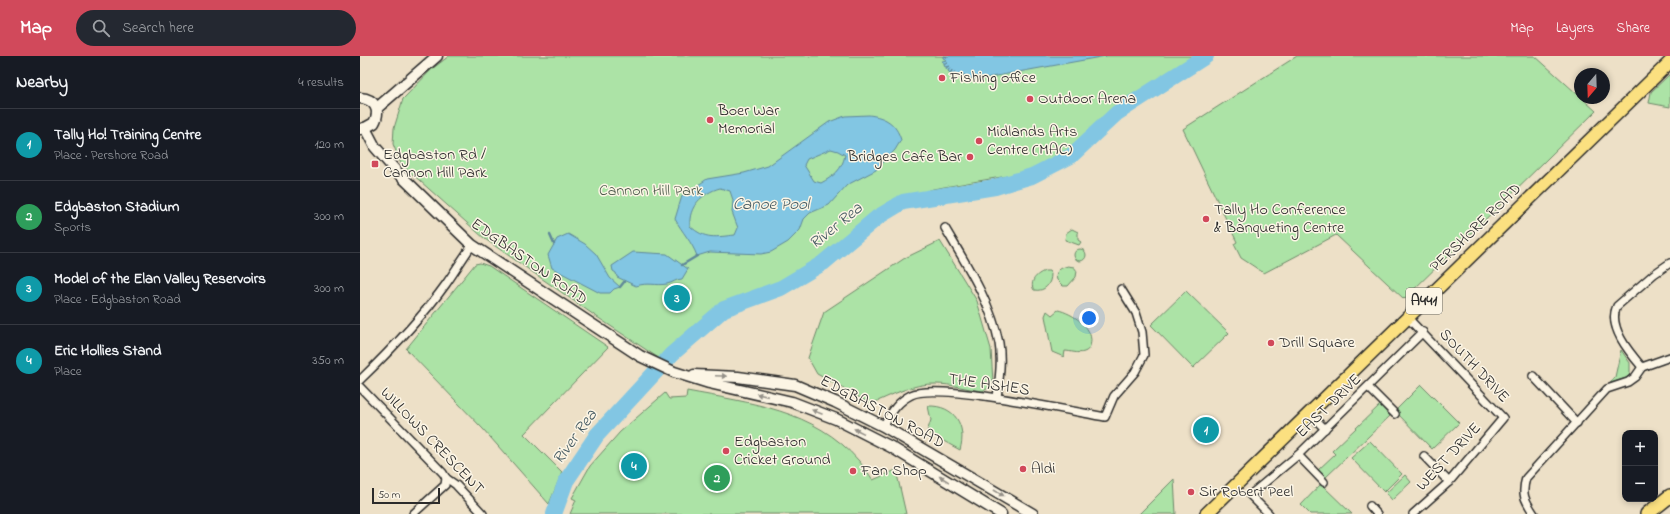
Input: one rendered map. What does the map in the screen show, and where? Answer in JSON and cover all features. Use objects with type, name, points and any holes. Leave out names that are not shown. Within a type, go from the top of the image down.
[{"type":"highway","points":[[1647,514],[1670,496]]},
{"type":"main road","points":[[377,108],[437,56]]},
{"type":"main road","name":"PERSHORE ROAD","points":[[1206,514],[1670,62]]},
{"type":"main road","points":[[360,98],[371,100],[377,108],[377,118],[374,123],[363,129]]},
{"type":"main road","name":"EDGBASTON ROAD","points":[[363,129],[396,171],[472,245],[615,341],[650,362],[709,384],[792,402],[836,419],[877,440],[1001,514]]},
{"type":"main road","name":"EDGBASTON ROAD","points":[[678,373],[738,376],[795,385],[835,402],[883,426],[1033,514]]},
{"type":"main road","points":[[792,402],[795,385]]},
{"type":"main road","points":[[877,440],[883,426]]},
{"type":"main road","points":[[958,488],[966,474]]},
{"type":"main road","name":"PERSHORE ROAD","points":[[1218,514],[1236,484]]},
{"type":"street","points":[[945,228],[987,304],[999,343],[1000,372],[997,398]]},
{"type":"street","points":[[360,380],[394,347],[420,317],[447,283],[472,245]]},
{"type":"street","points":[[1642,367],[1632,355],[1616,328],[1614,320],[1615,311],[1617,306],[1654,274],[1670,264]]},
{"type":"street","name":"THE ASHES","points":[[883,426],[893,408],[912,394],[947,392],[997,398],[1105,417],[1114,396],[1135,372],[1144,354],[1142,332],[1136,314],[1121,289]]},
{"type":"street","name":"SOUTH DRIVE","points":[[1408,317],[1503,418]]},
{"type":"street","name":"EAST DRIVE","points":[[1269,514],[1250,495],[1298,455],[1423,332]]},
{"type":"street","points":[[1534,514],[1525,500],[1522,489],[1526,478],[1578,423],[1589,408],[1607,389],[1635,378],[1642,367],[1670,357]]},
{"type":"street","points":[[1533,376],[1578,423]]},
{"type":"street","name":"WILLOWS CRESCENT","points":[[360,387],[443,473],[446,478],[456,485],[483,514]]},
{"type":"street","points":[[1368,387],[1395,414]]},
{"type":"street","points":[[1310,413],[1325,429]]},
{"type":"street","name":"WEST DRIVE","points":[[1413,514],[1449,482],[1503,418]]},
{"type":"street","points":[[1298,455],[1324,482]]},
{"type":"street","points":[[1424,456],[1449,482]]},
{"type":"street","points":[[413,514],[445,485],[446,478]]},
{"type":"street","points":[[1370,506],[1377,514]]},
{"type":"green space","name":"Cannon Hill Park","points":[[449,56],[1197,56],[1113,110],[1064,153],[1030,172],[933,189],[892,204],[859,230],[781,283],[720,307],[660,359],[485,239],[401,164],[393,144],[394,128],[403,99],[432,69]]},
{"type":"green space","points":[[1297,56],[1535,56],[1574,91],[1574,104],[1588,104],[1596,111],[1404,299],[1336,235],[1264,273],[1241,258],[1234,244],[1237,242],[1183,129]]},
{"type":"green space","points":[[1670,74],[1670,107],[1649,103],[1651,92]]},
{"type":"green space","points":[[1072,229],[1078,232],[1078,240],[1081,242],[1079,245],[1065,240],[1066,233]]},
{"type":"green space","points":[[940,241],[977,301],[991,349],[993,383],[987,389],[982,391],[942,384],[927,384],[910,388],[871,404],[817,374],[808,358],[824,312],[905,258]]},
{"type":"green space","points":[[1078,249],[1082,249],[1086,255],[1082,261],[1078,261],[1074,257],[1074,253]]},
{"type":"green space","points":[[480,263],[489,266],[608,347],[524,434],[562,472],[549,504],[483,429],[406,349],[475,264]]},
{"type":"green space","points":[[1068,266],[1074,267],[1077,271],[1076,277],[1068,286],[1063,286],[1057,280],[1056,274],[1060,269]]},
{"type":"green space","points":[[1045,271],[1049,271],[1051,274],[1049,284],[1041,290],[1034,290],[1032,284],[1034,279]]},
{"type":"green space","points":[[1186,291],[1229,333],[1193,368],[1151,325]]},
{"type":"green space","points":[[1058,310],[1070,314],[1082,322],[1086,327],[1090,333],[1091,339],[1090,346],[1087,350],[1079,353],[1065,351],[1064,357],[1052,352],[1045,316],[1047,311],[1052,315]]},
{"type":"green space","points":[[1621,350],[1630,363],[1630,374],[1626,378],[1610,383],[1615,377]]},
{"type":"green space","points":[[1421,385],[1459,423],[1432,449],[1395,411]]},
{"type":"green space","name":"Edgbaston Cricket Ground","points":[[687,391],[757,405],[780,411],[801,419],[822,430],[841,444],[859,461],[873,480],[896,470],[906,514],[570,514],[576,500],[572,498],[590,466],[620,432],[665,393],[669,399],[686,398]]},
{"type":"green space","points":[[1380,405],[1390,416],[1325,478],[1318,470],[1335,454],[1332,451]]},
{"type":"green space","points":[[928,406],[945,409],[952,413],[957,419],[962,433],[960,450],[927,432],[931,420]]},
{"type":"green space","points":[[1370,441],[1402,474],[1384,492],[1351,458]]},
{"type":"green space","points":[[1405,475],[1411,482],[1392,500],[1386,493]]},
{"type":"green space","points":[[1174,479],[1176,514],[1139,514]]},
{"type":"green space","points":[[1321,484],[1352,514],[1310,514],[1301,505]]},
{"type":"water","points":[[943,56],[1106,56],[980,79],[964,78],[964,74],[961,78],[962,74],[958,77],[959,73],[957,76],[954,76],[955,71],[953,75],[951,74],[952,70],[950,73],[948,71],[950,68],[947,70],[946,68],[949,66],[945,67],[944,65],[947,63],[943,63],[942,61],[947,60],[943,58]]},
{"type":"water","name":"Canoe Pool","points":[[869,115],[885,119],[893,125],[901,140],[895,150],[876,170],[847,185],[829,205],[810,213],[804,219],[800,230],[788,242],[771,252],[761,254],[710,252],[697,256],[675,219],[682,196],[707,179],[744,173],[768,166],[829,122],[845,116]],"holes":[[[831,149],[845,155],[840,169],[834,175],[821,183],[814,181],[804,165],[807,159]],[[720,188],[730,191],[733,200],[732,212],[738,228],[735,235],[716,237],[706,236],[690,226],[691,213],[702,197],[707,193]]]},
{"type":"water","points":[[568,234],[585,244],[596,254],[610,278],[620,287],[614,289],[610,293],[600,293],[552,268],[548,255],[557,239]]},
{"type":"water","points":[[633,252],[667,254],[688,269],[682,279],[663,284],[644,284],[636,286],[617,277],[612,266]]},
{"type":"waterway","name":"River Rea","points":[[554,514],[566,481],[597,435],[672,354],[724,309],[781,288],[823,263],[878,217],[903,202],[995,187],[1032,176],[1071,156],[1117,113],[1206,56]]},
{"type":"waterway","points":[[550,235],[554,244]]},
{"type":"waterway","points":[[682,265],[697,256]]},
{"type":"waterway","points":[[620,287],[624,282]]},
{"type":"place","name":"Fishing office","points":[[942,78]]},
{"type":"place","name":"Outdoor Arena","points":[[1030,99]]},
{"type":"place","name":"Boer War Memorial","points":[[710,120]]},
{"type":"place","name":"Midlands Arts Centre (MAC)","points":[[979,141]]},
{"type":"place","name":"Bridges Cafe Bar","points":[[970,157]]},
{"type":"place","name":"Edgbaston Rd / Cannon Hill Park","points":[[375,164]]},
{"type":"place","name":"Tally Ho Conference & Banqueting Centre","points":[[1206,219]]},
{"type":"place","name":"Model of the Elan Valley Reservoirs","points":[[677,298]]},
{"type":"place","name":"Drill Square","points":[[1271,343]]},
{"type":"place","name":"Tally Ho! Training Centre","points":[[1206,430]]},
{"type":"place","name":"Edgbaston Cricket Ground","points":[[726,451]]},
{"type":"place","name":"Eric Hollies Stand","points":[[634,466]]},
{"type":"place","name":"Aldi","points":[[1023,469]]},
{"type":"place","name":"Fan Shop","points":[[853,471]]},
{"type":"place","name":"Edgbaston Stadium","points":[[717,478]]},
{"type":"place","name":"Sir Robert Peel","points":[[1191,492]]}]
